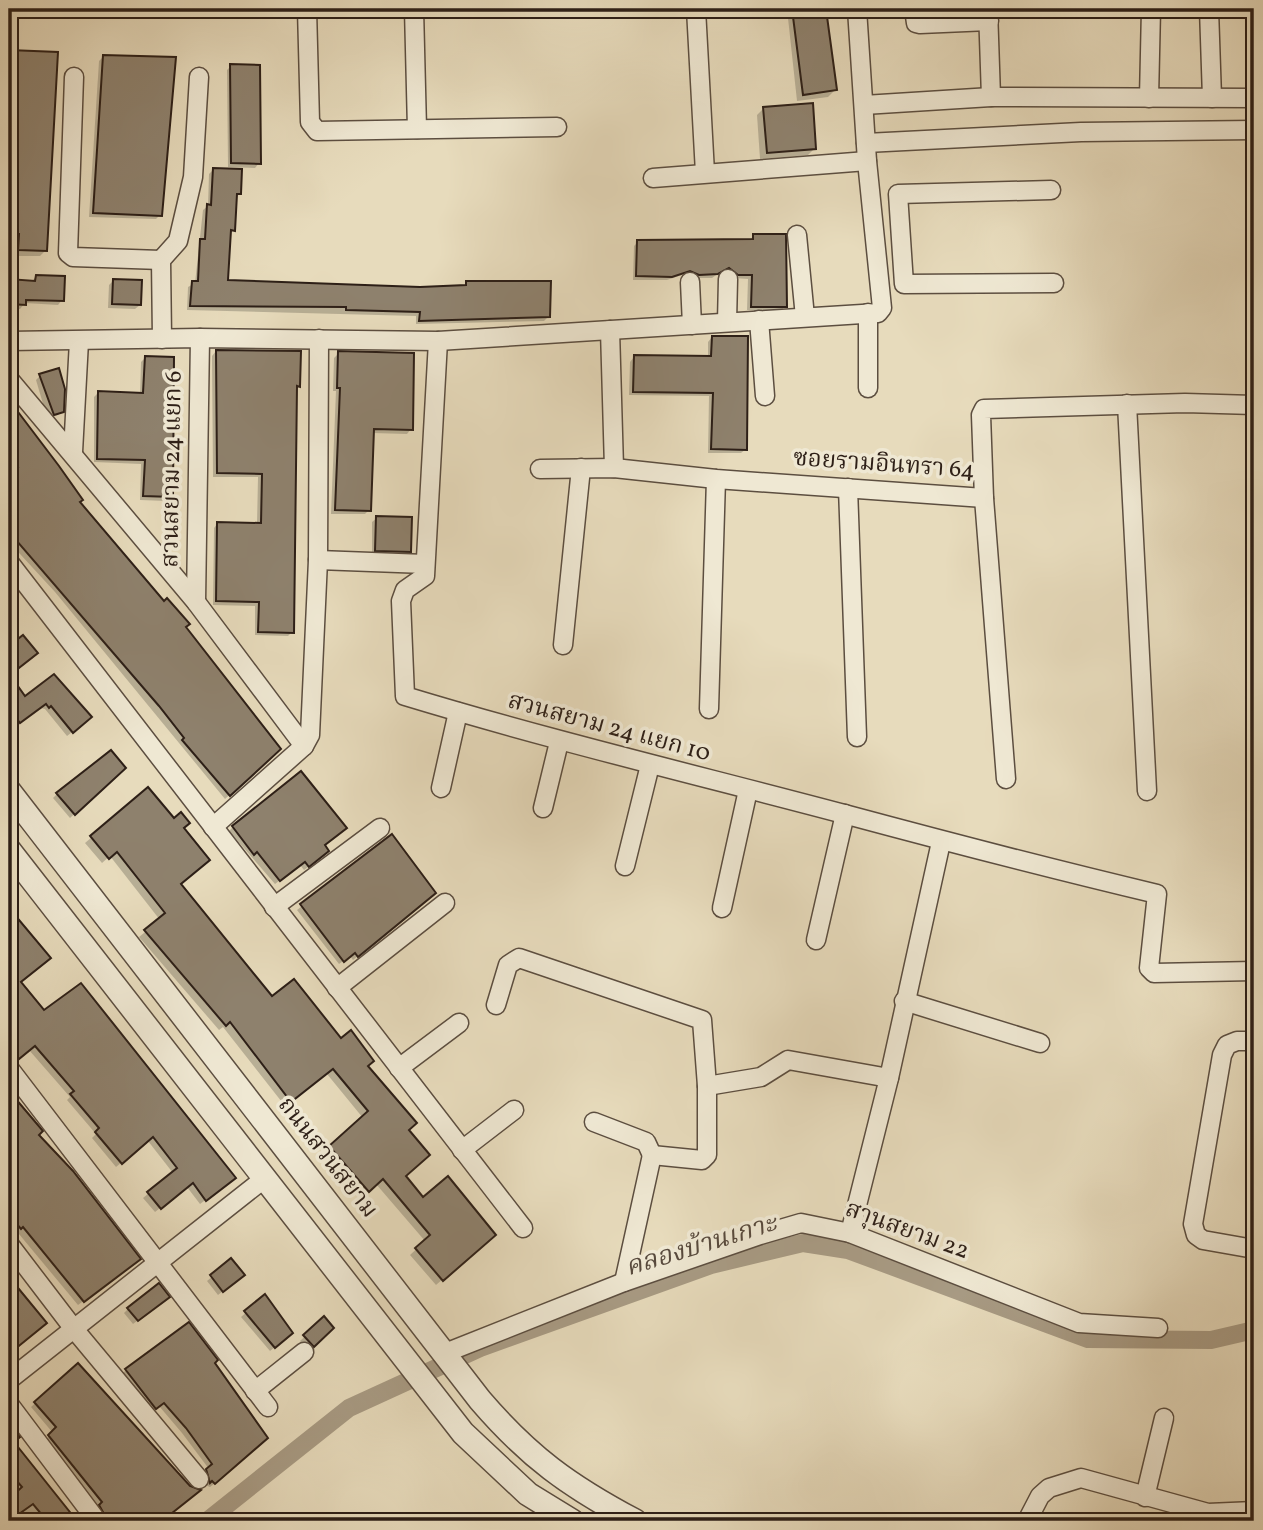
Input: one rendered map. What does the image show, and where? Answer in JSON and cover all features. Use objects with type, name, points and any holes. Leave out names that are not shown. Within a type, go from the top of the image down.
[{"type":"street","points":[[307,9],[312,128],[557,127]]},
{"type":"street","points":[[415,9],[417,129]]},
{"type":"street","points":[[696,9],[705,173]]},
{"type":"street","points":[[9,341],[200,338],[438,341],[878,313],[882,308],[866,152],[857,9]]},
{"type":"street","points":[[914,9],[915,23],[920,24],[988,15],[991,97]]},
{"type":"street","points":[[1149,98],[1151,9]]},
{"type":"street","points":[[1209,9],[1212,98]]},
{"type":"street","points":[[74,77],[69,255],[161,260]]},
{"type":"street","points":[[162,339],[161,260],[178,242],[193,177],[199,77]]},
{"type":"street","points":[[863,105],[991,97],[1254,99]]},
{"type":"street","points":[[653,178],[866,152],[1081,132],[1254,130]]},
{"type":"street","points":[[870,199],[898,194],[1051,190]]},
{"type":"street","points":[[898,194],[904,284],[1054,283]]},
{"type":"street","points":[[797,235],[805,317]]},
{"type":"street","points":[[727,322],[728,279]]},
{"type":"street","points":[[690,282],[692,325]]},
{"type":"street","points":[[868,313],[868,388]]},
{"type":"street","points":[[759,320],[765,396]]},
{"type":"street","points":[[610,330],[614,468]]},
{"type":"street","name":"สวนสยาม 24 แยก 6","points":[[196,601],[200,338]]},
{"type":"street","points":[[213,827],[304,746],[310,735],[318,560],[319,339]]},
{"type":"street","points":[[73,452],[79,341]]},
{"type":"street","points":[[318,560],[425,564],[438,341]]},
{"type":"street","points":[[9,379],[196,601],[304,746]]},
{"type":"street","points":[[1128,404],[1147,791]]},
{"type":"street","name":"ซอยรามอินทรา 64","points":[[540,469],[614,468],[716,479],[984,498],[981,415],[987,406],[1254,405]]},
{"type":"street","points":[[564,645],[581,468]]},
{"type":"street","points":[[709,709],[716,479]]},
{"type":"street","points":[[848,488],[857,737]]},
{"type":"street","points":[[984,498],[1006,779]]},
{"type":"street","points":[[9,562],[523,1228]]},
{"type":"street","name":"สวนสยาม 24 แยก 10","points":[[425,564],[424,578],[405,590],[401,601],[402,694],[559,742],[845,814],[941,842],[1157,894],[1149,968],[1154,973],[1254,971]]},
{"type":"street","points":[[441,788],[457,712]]},
{"type":"street","points":[[542,808],[559,742]]},
{"type":"street","points":[[625,866],[650,765]]},
{"type":"street","points":[[722,908],[748,790]]},
{"type":"street","name":"ถนนสวนสยาม","points":[[9,791],[460,1374],[515,1441],[587,1496],[635,1521]]},
{"type":"street","points":[[816,940],[845,814]]},
{"type":"street","points":[[274,907],[380,828]]},
{"type":"street","points":[[850,1233],[889,1078],[941,842]]},
{"type":"street","points":[[9,850],[463,1433],[528,1494],[572,1521]]},
{"type":"street","points":[[337,988],[445,903]]},
{"type":"street","points":[[496,1005],[508,965],[519,958],[697,1016],[703,1025],[707,1086],[705,1158],[652,1155]]},
{"type":"street","points":[[904,1001],[1040,1044]]},
{"type":"street","points":[[399,1068],[459,1023]]},
{"type":"street","points":[[1254,1041],[1237,1041],[1227,1045],[1222,1055],[1193,1224],[1196,1235],[1203,1240],[1254,1250]]},
{"type":"street","points":[[707,1086],[761,1077],[788,1060],[889,1078]]},
{"type":"street","points":[[9,1069],[268,1407]]},
{"type":"street","points":[[462,1150],[514,1111]]},
{"type":"street","points":[[594,1122],[646,1142],[652,1155],[624,1282]]},
{"type":"street","points":[[9,1380],[265,1178]]},
{"type":"street","name":"สาุนสยาม 22","points":[[445,1353],[624,1282],[801,1223],[850,1233],[1079,1323],[1158,1328]]},
{"type":"street","points":[[9,1244],[74,1329],[200,1479]]},
{"type":"street","points":[[255,1391],[304,1352]]},
{"type":"street","points":[[9,1404],[97,1521]]},
{"type":"street","points":[[1145,1497],[1164,1418]]},
{"type":"street","points":[[1027,1521],[1040,1496],[1060,1482],[1081,1478],[1208,1513],[1254,1511]]},
{"type":"building","points":[[792,9],[826,9],[837,90],[803,95]]},
{"type":"building","points":[[9,50],[58,52],[47,251],[18,250],[19,234],[9,234]]},
{"type":"building","points":[[103,55],[176,57],[162,216],[93,213]]},
{"type":"building","points":[[230,64],[260,65],[261,164],[231,163]]},
{"type":"building","points":[[813,103],[816,149],[767,153],[763,107]]},
{"type":"building","points":[[213,168],[242,169],[241,194],[237,194],[235,231],[231,230],[228,280],[420,287],[466,285],[466,281],[551,281],[550,317],[419,321],[420,312],[346,310],[346,307],[190,306],[192,281],[198,281],[200,239],[205,239],[207,204],[211,205]]},
{"type":"building","points":[[753,234],[786,234],[787,307],[751,307],[752,275],[738,275],[729,268],[718,274],[699,275],[690,271],[672,277],[636,276],[637,240],[753,239]]},
{"type":"building","points":[[36,275],[65,276],[64,301],[26,300],[26,305],[9,304],[9,279],[35,281]]},
{"type":"building","points":[[113,279],[142,280],[141,305],[112,304]]},
{"type":"building","points":[[712,336],[748,336],[747,450],[711,449],[713,393],[633,392],[634,355],[711,356]]},
{"type":"building","points":[[216,350],[301,351],[300,387],[297,386],[294,633],[258,632],[259,602],[216,601],[217,522],[261,523],[262,474],[217,473]]},
{"type":"building","points":[[338,351],[414,353],[413,430],[374,429],[371,511],[335,510],[340,388],[337,388]]},
{"type":"building","points":[[145,356],[174,357],[173,497],[143,496],[145,460],[97,459],[98,391],[143,393]]},
{"type":"building","points":[[59,368],[65,389],[64,412],[54,415],[39,374]]},
{"type":"building","points":[[9,400],[83,500],[80,502],[164,601],[167,598],[190,624],[186,627],[281,749],[230,796],[182,740],[184,738],[159,706],[9,532],[9,474],[18,467],[9,454]]},
{"type":"building","points":[[376,516],[412,517],[411,552],[375,551]]},
{"type":"building","points":[[23,635],[38,653],[10,675],[25,696],[54,674],[92,717],[73,733],[51,706],[49,708],[46,704],[20,723],[9,708],[9,646]]},
{"type":"building","points":[[111,750],[126,768],[75,815],[56,793]]},
{"type":"building","points":[[301,771],[347,828],[325,845],[329,851],[309,867],[305,862],[280,881],[257,852],[254,855],[232,826]]},
{"type":"building","points":[[148,787],[174,818],[181,812],[190,823],[184,828],[210,860],[181,884],[272,996],[294,979],[341,1038],[351,1030],[374,1061],[368,1066],[417,1123],[409,1130],[430,1155],[406,1176],[423,1197],[448,1176],[496,1235],[443,1281],[415,1248],[430,1235],[383,1179],[369,1192],[329,1146],[368,1111],[333,1069],[291,1102],[230,1022],[226,1026],[144,930],[165,913],[117,852],[109,859],[90,836]]},
{"type":"building","points":[[392,834],[436,893],[358,957],[355,953],[344,962],[300,904]]},
{"type":"building","points":[[9,908],[51,958],[21,982],[44,1010],[81,983],[236,1178],[206,1201],[193,1183],[161,1209],[147,1192],[177,1168],[153,1137],[122,1164],[95,1132],[99,1128],[70,1094],[74,1091],[35,1046],[19,1059],[9,1047]]},
{"type":"building","points":[[9,1091],[43,1131],[39,1135],[73,1171],[141,1259],[84,1302],[23,1227],[21,1229],[9,1215]]},
{"type":"building","points":[[231,1258],[245,1275],[223,1292],[210,1275]]},
{"type":"building","points":[[9,1277],[47,1323],[9,1354]]},
{"type":"building","points":[[159,1283],[170,1297],[138,1321],[127,1308]]},
{"type":"building","points":[[265,1294],[293,1333],[275,1348],[244,1311]]},
{"type":"building","points":[[324,1316],[334,1328],[314,1347],[303,1335]]},
{"type":"building","points":[[189,1322],[218,1360],[215,1363],[268,1438],[215,1484],[212,1481],[210,1483],[206,1469],[212,1464],[186,1428],[164,1403],[156,1409],[125,1369]]},
{"type":"building","points":[[78,1363],[190,1486],[201,1490],[162,1521],[108,1521],[99,1505],[102,1502],[48,1435],[56,1427],[34,1402]]},
{"type":"building","points":[[9,1423],[20,1437],[14,1442],[77,1521],[47,1521],[33,1504],[9,1521],[9,1499],[22,1487],[9,1472]]},
{"type":"waterway","name":"คลองบ้านเกาะ","points":[[207,1521],[349,1408],[480,1348],[711,1265],[803,1243],[848,1250],[1088,1339],[1211,1340],[1254,1330]]}]
